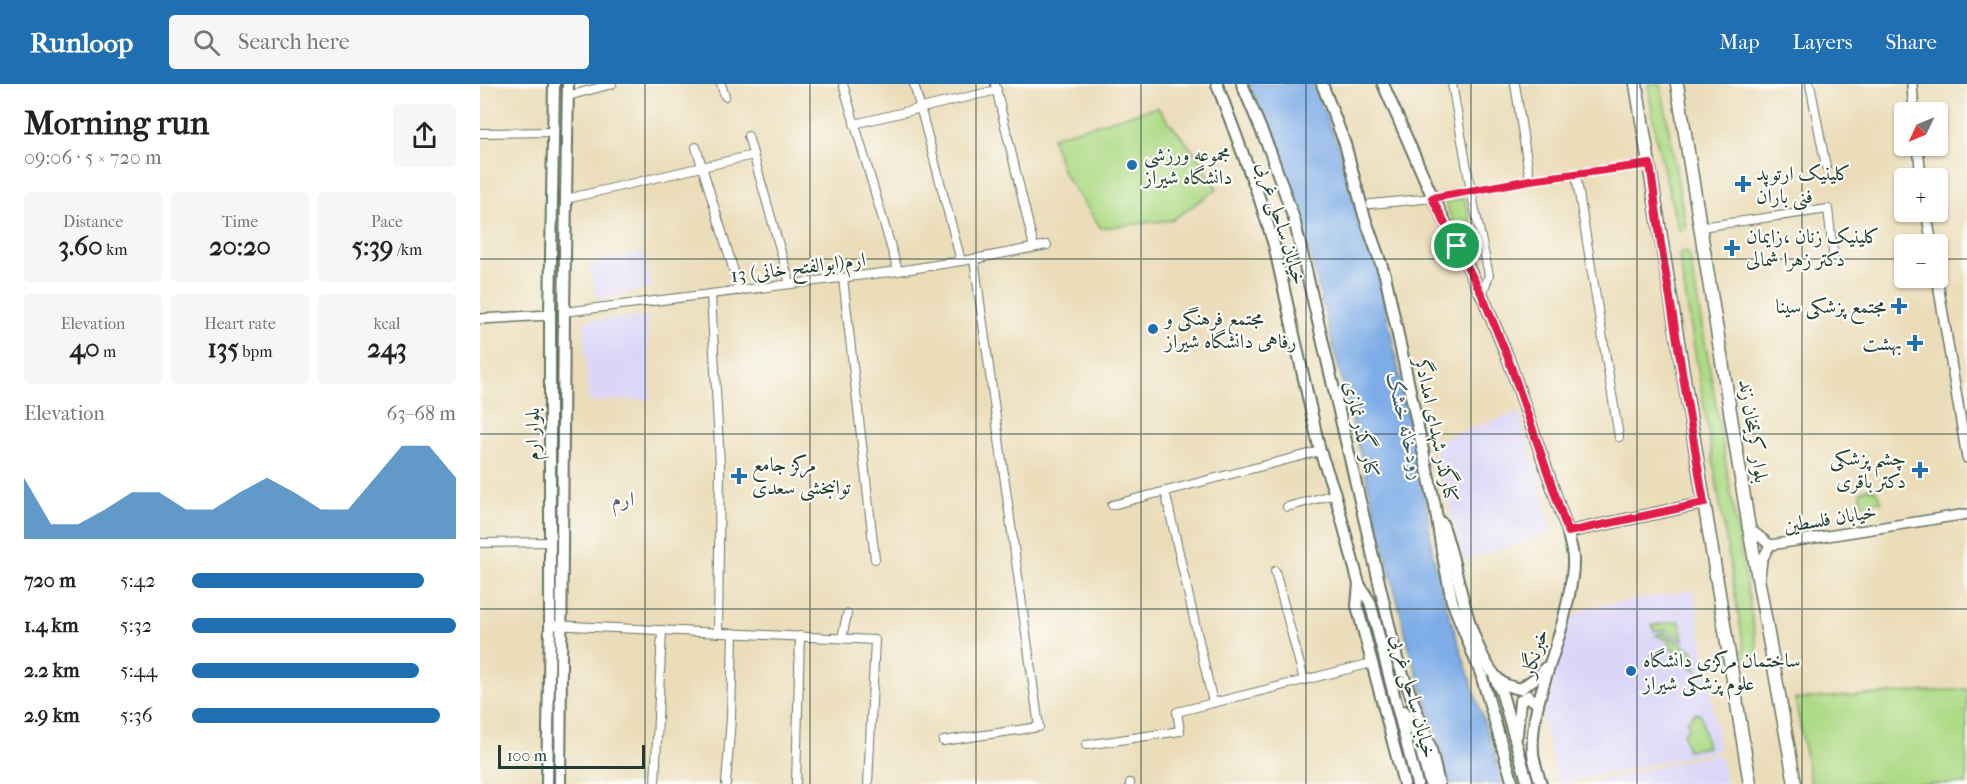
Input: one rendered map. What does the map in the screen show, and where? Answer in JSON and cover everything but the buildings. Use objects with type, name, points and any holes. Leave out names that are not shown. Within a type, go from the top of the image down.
[{"type":"main road","name":"خیابان ساحلی غربی","points":[[1217,84],[1260,200],[1274,245],[1320,451],[1335,494],[1359,584],[1370,602],[1417,784]]},
{"type":"main road","name":"کنار گذر نمازی","points":[[1242,84],[1270,151],[1294,219],[1397,659],[1430,746],[1439,784]]},
{"type":"main road","name":"کنارگذر شهدای امدادگر","points":[[1322,84],[1345,144],[1364,215],[1385,274],[1435,506],[1452,601],[1481,674],[1513,784]]},
{"type":"main road","name":"خبرنگار","points":[[1383,84],[1432,198],[1482,295],[1508,358],[1568,532],[1573,560],[1569,588],[1556,645],[1538,704],[1533,752],[1541,784]]},
{"type":"main road","points":[[1636,84],[1750,784]]},
{"type":"main road","name":"بلوار کریمخان زند","points":[[1677,84],[1749,528],[1795,784]]},
{"type":"main road","name":"بلوار ارم","points":[[547,784],[550,626],[550,315],[554,132],[563,87]]},
{"type":"main road","name":"بلوار ارم","points":[[560,784],[566,199],[563,87]]},
{"type":"main road","points":[[1568,532],[1704,503]]},
{"type":"main road","points":[[1435,506],[1447,536],[1470,623],[1502,694],[1528,784]]},
{"type":"main road","name":"خیابان ساحلی غربی","points":[[1359,584],[1357,606],[1404,784]]},
{"type":"main road","points":[[1492,670],[1499,681],[1520,689],[1541,674],[1549,663]]},
{"type":"main road","points":[[1395,696],[1416,733],[1430,784]]},
{"type":"main road","points":[[1517,743],[1520,701],[1528,696],[1538,704]]},
{"type":"street","points":[[563,87],[612,84]]},
{"type":"street","points":[[721,84],[725,96]]},
{"type":"street","points":[[843,84],[898,271]]},
{"type":"street","points":[[914,84],[961,261]]},
{"type":"street","points":[[1452,84],[1489,275],[1482,295]]},
{"type":"street","points":[[1515,84],[1530,180]]},
{"type":"street","points":[[1810,84],[1826,167]]},
{"type":"street","points":[[1912,84],[1913,102]]},
{"type":"street","points":[[854,124],[921,109],[996,87],[1034,247]]},
{"type":"street","points":[[480,133],[554,132]]},
{"type":"street","points":[[748,136],[790,284]]},
{"type":"street","points":[[696,147],[740,291]]},
{"type":"street","points":[[566,199],[753,155]]},
{"type":"street","points":[[1371,204],[1432,198],[1530,180],[1650,164]]},
{"type":"street","points":[[1576,174],[1619,437]]},
{"type":"street","points":[[1701,227],[1828,209],[1834,261]]},
{"type":"street","name":"13 ارم(ابوالفتح خانی)","points":[[564,312],[898,271],[974,260],[1047,245]]},
{"type":"street","points":[[943,741],[1039,727],[974,260]]},
{"type":"street","points":[[843,278],[875,559]]},
{"type":"street","points":[[1939,288],[1967,458]]},
{"type":"street","points":[[711,294],[720,465],[718,633]]},
{"type":"street","points":[[480,319],[550,315]]},
{"type":"street","points":[[1112,505],[1320,451]]},
{"type":"street","points":[[1165,491],[1213,703]]},
{"type":"street","points":[[1287,507],[1335,494]]},
{"type":"street","name":"خیابان فلسطین","points":[[1770,545],[1967,514]]},
{"type":"street","points":[[1749,528],[1770,545],[1762,560],[1760,585]]},
{"type":"street","points":[[480,543],[549,542]]},
{"type":"street","points":[[1275,571],[1304,680]]},
{"type":"street","points":[[842,638],[847,614]]},
{"type":"street","points":[[550,626],[874,640],[868,784]]},
{"type":"street","points":[[655,784],[662,630]]},
{"type":"street","points":[[726,784],[731,718],[733,633]]},
{"type":"street","points":[[796,784],[801,636]]},
{"type":"street","points":[[1086,746],[1180,731],[1177,712],[1372,663]]},
{"type":"shaded area","points":[[643,252],[652,287],[597,300],[589,264]]},
{"type":"shaded area","points":[[647,317],[651,399],[588,402],[584,320]]},
{"type":"shaded area","points":[[1518,413],[1537,470],[1552,533],[1463,561],[1433,441]]},
{"type":"shaded area","name":"ساختمان مرکزی دانشگاه علوم پزشکی شیراز","points":[[1694,590],[1720,750],[1559,784],[1542,719],[1569,619],[1588,608]]},
{"type":"shaded area","points":[[1720,753],[1726,784],[1583,784]]},
{"type":"green space","points":[[1648,84],[1661,84],[1686,228],[1682,231],[1678,229],[1656,138]]},
{"type":"green space","name":"مجموعه ورزشی دانشگاه شیراز","points":[[1157,107],[1199,158],[1217,189],[1172,220],[1101,228],[1063,173],[1052,137]]},
{"type":"green space","points":[[1464,198],[1479,251],[1475,271],[1445,203]]},
{"type":"green space","points":[[1684,251],[1689,254],[1759,659],[1746,661],[1679,255]]},
{"type":"green space","points":[[1868,488],[1876,491],[1882,501],[1862,504],[1860,492]]},
{"type":"green space","points":[[1680,621],[1683,641],[1665,629],[1654,631],[1652,625]]},
{"type":"green space","points":[[1663,632],[1694,652],[1697,671],[1680,658],[1668,640],[1656,635]]},
{"type":"green space","points":[[1967,689],[1967,784],[1811,784],[1795,699]]},
{"type":"green space","points":[[1695,713],[1701,715],[1707,747],[1687,750],[1683,733],[1689,729],[1687,721]]},
{"type":"water","name":"رودخانه خشک","points":[[1249,84],[1312,84],[1344,160],[1353,200],[1378,270],[1427,509],[1432,551],[1446,605],[1494,752],[1502,784],[1449,784],[1438,739],[1411,655],[1296,198]]},
{"type":"place","name":"مجموعه ورزشی دانشگاه شیراز","points":[[1132,165]]},
{"type":"place","name":"کلینیک ارتوپد فنی باران","points":[[1743,184]]},
{"type":"place","name":"کلینیک زنان ،زایمان دکتر زهرا شمالی","points":[[1732,248]]},
{"type":"place","name":"مجتمع پزشکی سینا","points":[[1899,306]]},
{"type":"place","name":"مجتمع فرهنگی و رفاهی دانشگاه شیراز","points":[[1153,329]]},
{"type":"place","name":"بهشت","points":[[1915,343]]},
{"type":"place","name":"چشم پزشکی دکتر باقری","points":[[1920,470]]},
{"type":"place","name":"مرکز جامع توانبخشی سعدی","points":[[739,476]]},
{"type":"place","name":"ساختمان مرکزی دانشگاه علوم پزشکی شیراز","points":[[1631,671]]},
{"type":"district","name":"ارم","points":[[623,499]]},
{"type":"route","points":[[1650,164],[1704,503],[1568,532],[1508,358],[1482,295],[1457,246],[1432,198],[1530,180],[1650,164]]}]
